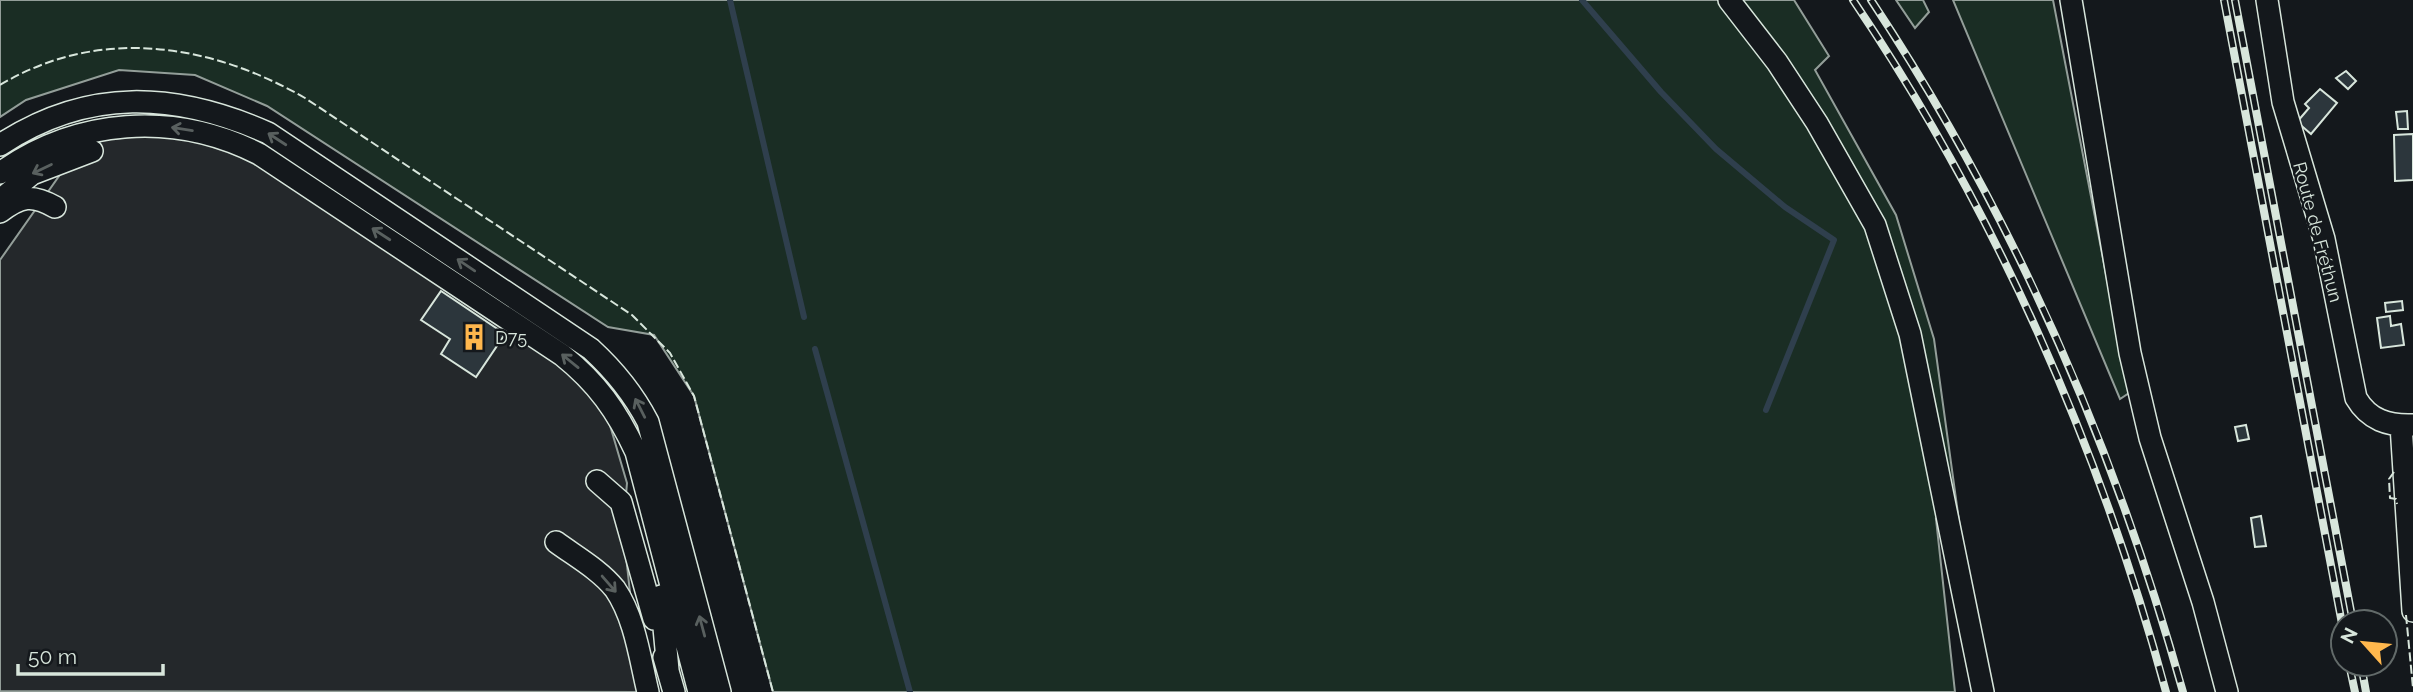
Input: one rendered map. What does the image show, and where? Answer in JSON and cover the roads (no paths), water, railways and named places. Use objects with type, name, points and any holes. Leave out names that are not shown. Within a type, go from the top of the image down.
[{"type":"street","points":[[1729,0],[1777,62],[1817,123],[1875,225],[1910,334],[1983,692]]},
{"type":"street","points":[[2071,0],[2130,353],[2150,438],[2203,602],[2227,692]]},
{"type":"street","name":"Route de Fréthun","points":[[2267,0],[2287,118],[2324,239],[2356,398],[2373,418],[2407,425]]},
{"type":"street","points":[[0,145],[28,126],[100,103],[153,101],[187,104],[228,116],[268,133],[591,349],[615,371],[635,397],[648,422],[719,692]]},
{"type":"street","points":[[0,173],[63,138],[115,127],[148,125],[180,128],[236,143],[293,177],[562,355],[606,396],[631,440],[699,692]]},
{"type":"street","points":[[0,200],[32,174],[92,151]]},
{"type":"street","points":[[0,212],[25,198],[39,198],[55,207]]},
{"type":"street","points":[[2407,425],[2413,611]]},
{"type":"street","points":[[631,440],[633,485],[658,578],[666,625],[668,670]]},
{"type":"street","points":[[597,481],[621,502],[630,526],[674,692]]},
{"type":"street","points":[[556,542],[602,576],[614,589],[631,624],[648,692]]},
{"type":"waterway","points":[[730,0],[804,317]]},
{"type":"waterway","points":[[1582,0],[1661,92],[1716,149],[1785,207],[1834,240],[1766,410]]},
{"type":"waterway","points":[[815,349],[910,692]]},
{"type":"railway","points":[[1853,0],[1905,80],[1953,162],[2038,333],[2109,510],[2166,692]]},
{"type":"railway","points":[[1871,0],[1970,164],[2014,248],[2054,334],[2125,510],[2156,600],[2183,692]]},
{"type":"railway","points":[[2224,0],[2339,608]]},
{"type":"railway","points":[[2235,0],[2350,608]]},
{"type":"railway","points":[[2352,678],[2355,692]]},
{"type":"railway","points":[[2364,678],[2366,692]]},
{"type":"place","name":"D75","points":[[474,337]]}]
